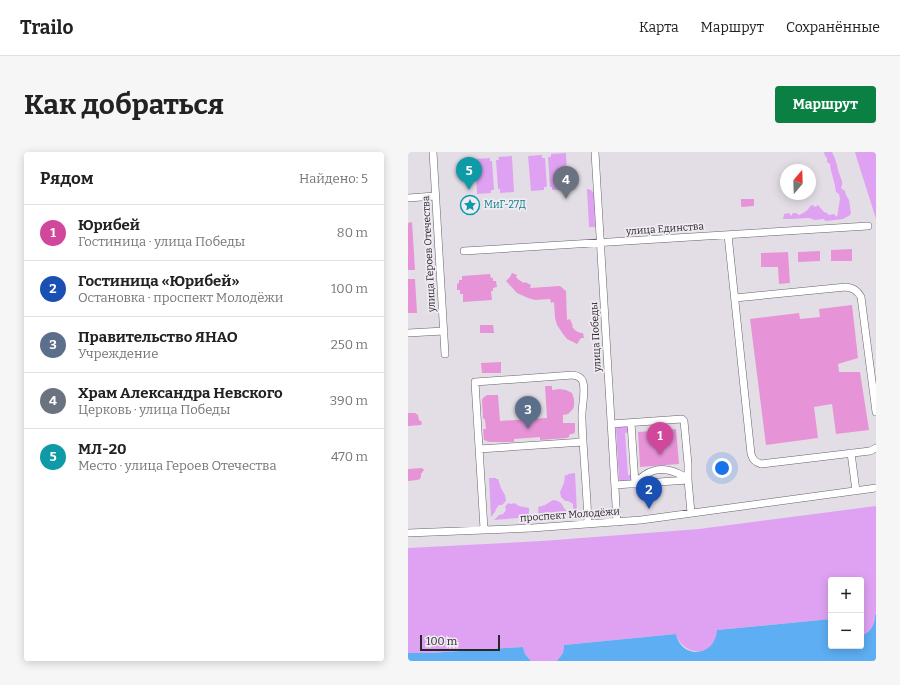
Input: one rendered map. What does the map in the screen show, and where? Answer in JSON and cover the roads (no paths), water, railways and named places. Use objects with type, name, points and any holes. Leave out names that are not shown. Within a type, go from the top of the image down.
[{"type":"street","name":"улица Героев Отечества","points":[[433,152],[445,354]]},
{"type":"street","name":"улица Победы","points":[[595,152],[617,522]]},
{"type":"street","points":[[408,198],[436,196]]},
{"type":"street","name":"улица Единства","points":[[464,251],[868,226]]},
{"type":"street","points":[[728,235],[752,459],[761,464],[870,451],[876,448]]},
{"type":"street","points":[[735,298],[846,287],[852,288],[858,292],[861,297],[876,412]]},
{"type":"street","points":[[408,334],[444,331]]},
{"type":"street","points":[[484,529],[475,382],[573,375],[582,379],[583,383],[584,394],[582,417],[588,524]]},
{"type":"street","points":[[611,424],[682,419],[684,421],[691,513]]},
{"type":"street","points":[[631,423],[635,484]]},
{"type":"street","points":[[479,449],[583,442]]},
{"type":"street","points":[[851,453],[856,491]]},
{"type":"street","points":[[635,484],[651,471],[662,469],[682,475],[688,480]]},
{"type":"street","points":[[615,485],[688,480]]},
{"type":"street","name":"проспект Молодёжи","points":[[408,533],[617,522],[876,488]]},
{"type":"water","points":[[876,615],[876,661],[557,661],[563,653],[564,645],[676,634],[679,642],[684,648],[698,652],[710,646],[715,639],[717,630],[828,619],[828,649],[864,649],[864,634],[872,628]]},
{"type":"water","points":[[523,647],[525,654],[531,661],[408,661],[408,653]]},
{"type":"place","name":"МЛ-20","points":[[469,190]]},
{"type":"place","name":"Храм Александра Невского","points":[[566,199]]},
{"type":"place","name":"МиГ-27Д","points":[[470,205]]},
{"type":"place","name":"Правительство ЯНАО","points":[[528,429]]},
{"type":"place","name":"Юрибей","points":[[660,455]]},
{"type":"place","name":"Гостиница «Юрибей»","points":[[649,509]]}]
